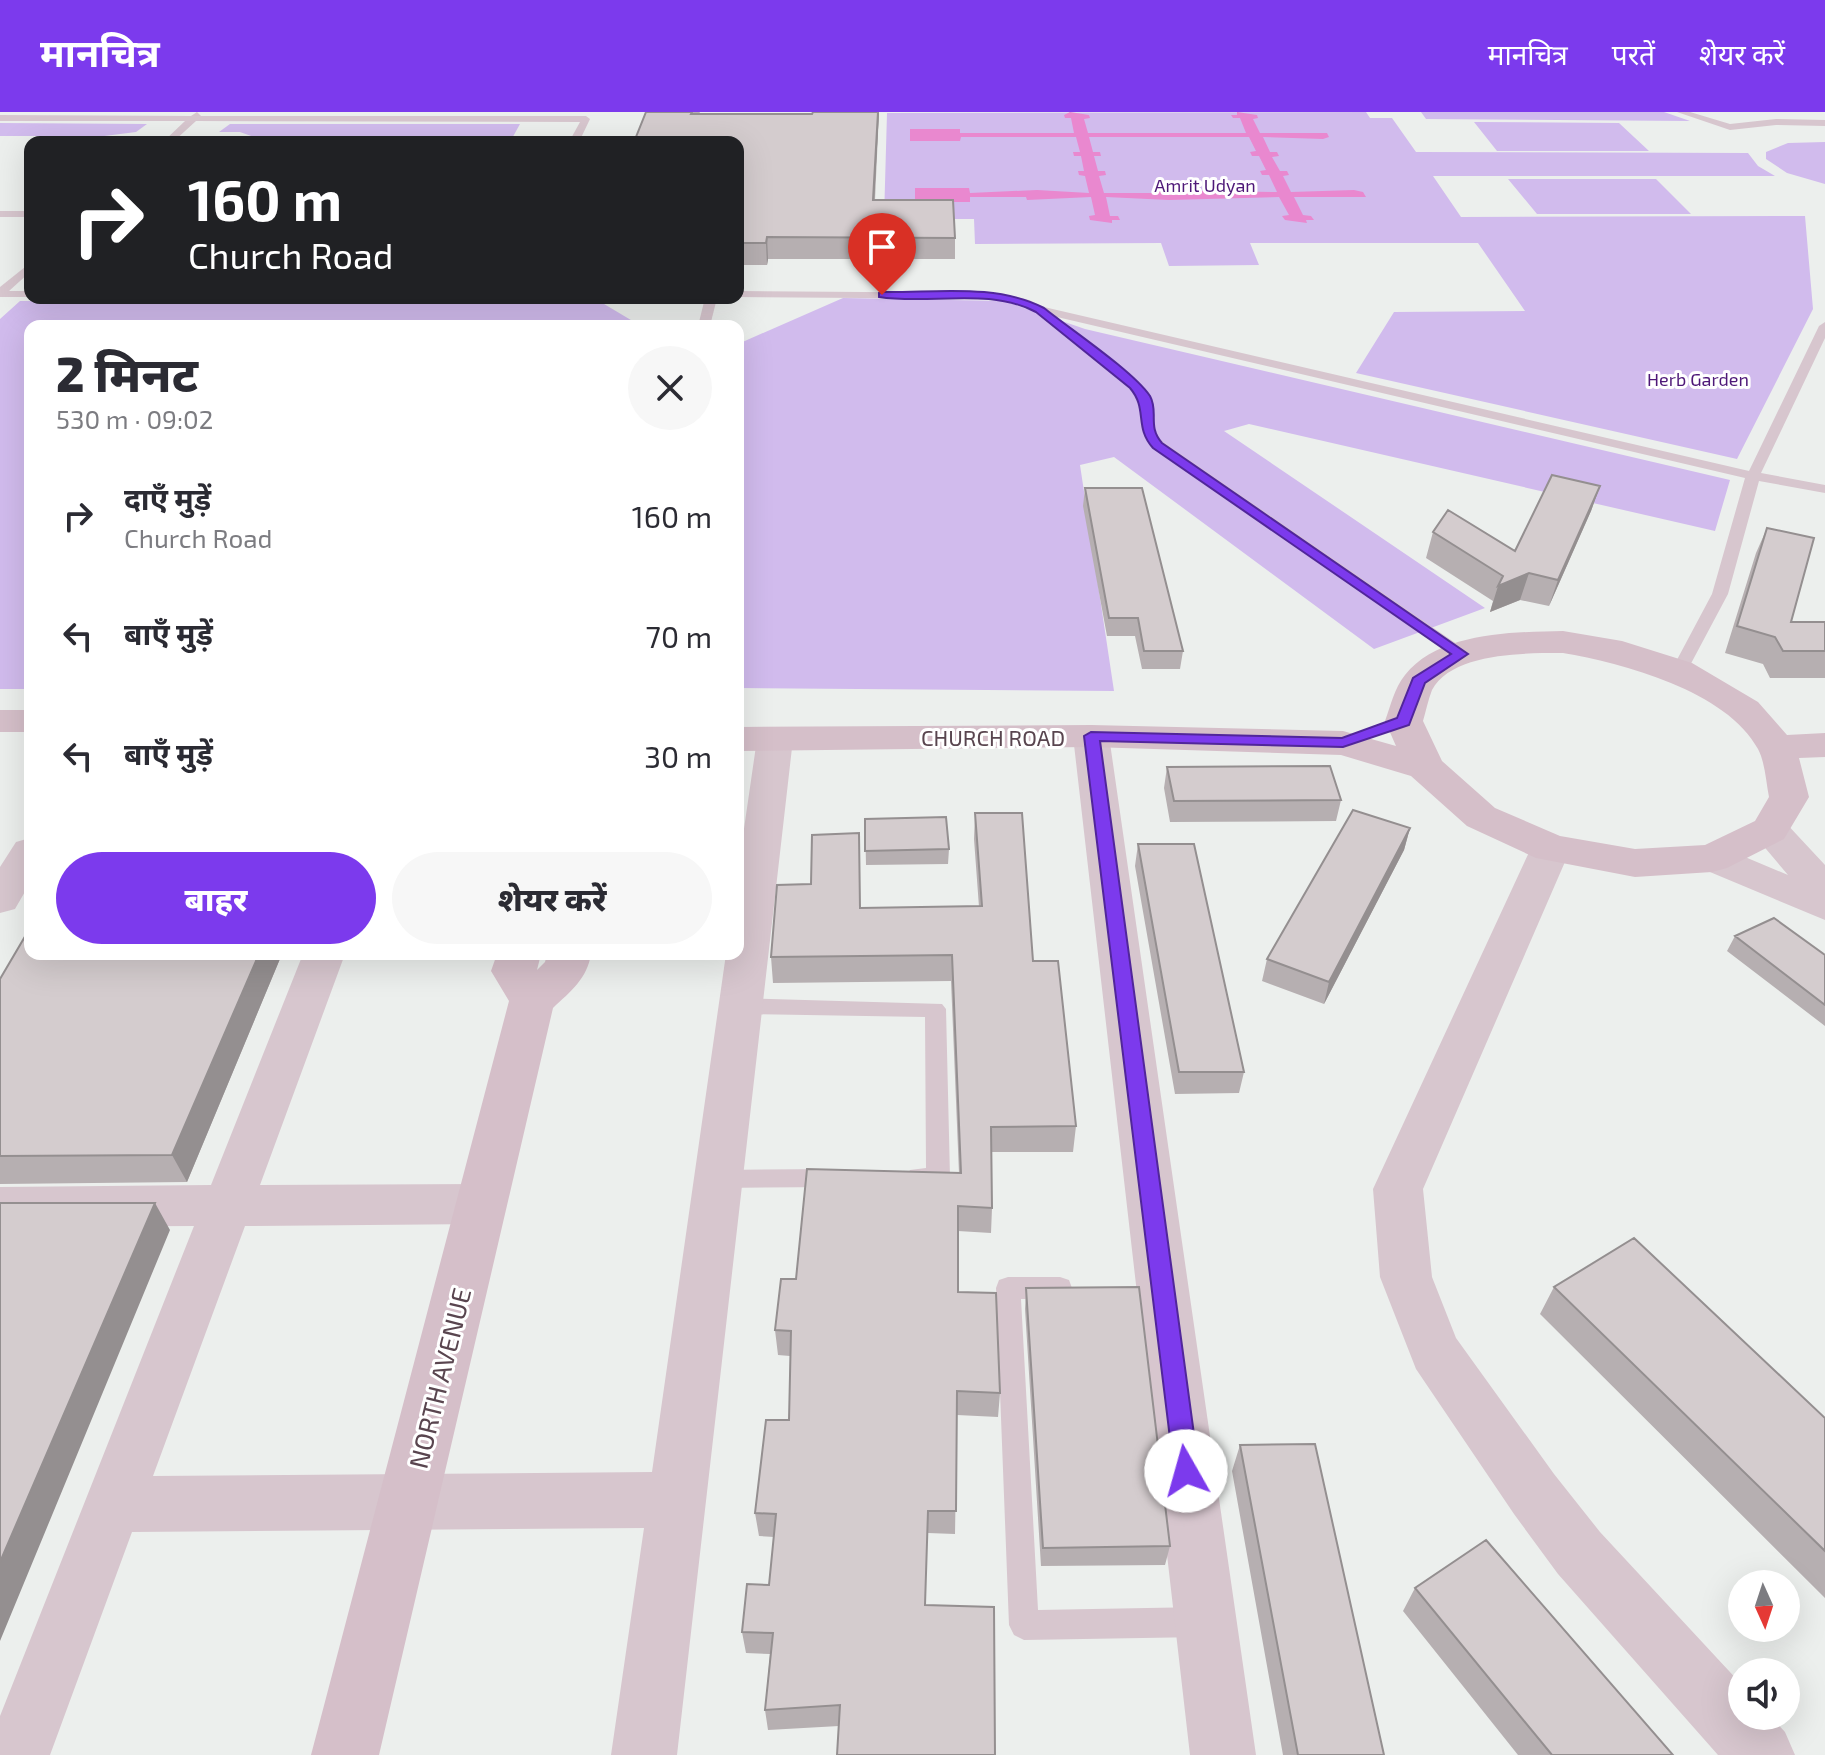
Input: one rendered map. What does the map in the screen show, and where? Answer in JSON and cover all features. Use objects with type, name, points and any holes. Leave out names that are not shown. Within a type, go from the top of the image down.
[{"type":"street","points":[[1563,642],[1622,652],[1679,671],[1745,710],[1777,747],[1789,797],[1770,830],[1712,858],[1635,863],[1551,848],[1481,817],[1425,767],[1404,721],[1418,681],[1461,654],[1508,643],[1563,642]]},
{"type":"street","points":[[0,721],[24,721]]},
{"type":"street","name":"CHURCH ROAD","points":[[1343,743],[1404,721]]},
{"type":"street","points":[[1091,736],[1148,1290],[1206,1622],[1223,1755]]},
{"type":"street","name":"CHURCH ROAD","points":[[756,739],[1091,736],[1343,743],[1425,767]]},
{"type":"street","points":[[744,939],[756,739]]},
{"type":"street","points":[[0,741],[24,741]]},
{"type":"street","points":[[1777,747],[1825,745]]},
{"type":"street","points":[[1770,830],[1825,890]]},
{"type":"street","points":[[1551,848],[1398,1189],[1406,1277],[1435,1352],[1534,1494],[1579,1553],[1762,1755]]},
{"type":"street","points":[[1712,858],[1825,906]]},
{"type":"street","points":[[0,899],[24,861]]},
{"type":"street","points":[[17,1755],[322,960]]},
{"type":"street","name":"NORTH AVENUE","points":[[345,1755],[482,1204],[526,977],[566,969],[568,960]]},
{"type":"street","points":[[644,1755],[740,1006],[743,960]]},
{"type":"street","points":[[0,1207],[482,1204]]},
{"type":"street","points":[[114,1504],[675,1500]]},
{"type":"lane","points":[[1681,112],[1730,127],[1776,122],[1825,123]]},
{"type":"lane","points":[[174,136],[197,115]]},
{"type":"lane","points":[[0,118],[490,115],[586,119],[577,136]]},
{"type":"lane","points":[[0,214],[24,214]]},
{"type":"lane","points":[[0,294],[24,272]]},
{"type":"lane","points":[[0,294],[24,294]]},
{"type":"lane","points":[[744,294],[998,296],[1025,302],[1040,310],[1134,385],[1146,400],[1148,435],[1158,445],[1461,654]]},
{"type":"lane","points":[[1040,310],[1753,476],[1825,489]]},
{"type":"lane","points":[[1679,671],[1720,594],[1753,476],[1825,326]]},
{"type":"lane","points":[[740,1006],[935,1009],[938,1177],[891,1178]]},
{"type":"lane","points":[[718,1179],[859,1178]]},
{"type":"lane","points":[[1086,1289],[1008,1288],[1024,1625],[1206,1622]]},
{"type":"green space","points":[[1366,112],[1370,118],[1392,118],[1416,152],[1748,153],[1758,166],[1775,176],[1433,176],[1461,217],[1805,216],[1813,309],[1737,459],[1356,373],[1394,312],[1525,311],[1478,243],[1250,243],[1259,265],[1169,266],[1161,243],[975,244],[974,219],[884,219],[887,113]]},
{"type":"green space","points":[[1421,112],[1664,112],[1690,121],[1426,119]]},
{"type":"green space","points":[[1474,122],[1619,123],[1649,151],[1497,151]]},
{"type":"green space","points":[[0,123],[147,124],[136,132],[104,136],[0,136]]},
{"type":"green space","points":[[230,124],[520,124],[513,136],[251,136],[240,132],[219,132]]},
{"type":"green space","points":[[1825,142],[1825,184],[1787,173],[1766,159],[1766,152],[1788,143]]},
{"type":"green space","points":[[1508,179],[1656,179],[1691,214],[1537,214]]},
{"type":"green space","points":[[843,298],[1004,301],[1085,329],[1730,480],[1715,531],[1249,424],[1224,431],[1485,608],[1374,649],[1114,457],[1080,465],[1114,691],[744,688],[744,341]]},
{"type":"green space","points":[[24,301],[24,304],[604,304],[631,320],[24,320],[24,689],[0,689],[0,319]]},
{"type":"shaded area","points":[[1070,112],[1089,115],[1090,118],[1084,119],[1088,133],[1246,133],[1240,118],[1231,115],[1237,115],[1237,112],[1257,115],[1258,118],[1253,119],[1260,133],[1327,133],[1329,137],[1323,139],[1263,137],[1270,152],[1277,152],[1279,156],[1272,157],[1280,171],[1287,171],[1289,175],[1283,176],[1291,192],[1354,190],[1363,192],[1366,197],[1294,197],[1303,215],[1311,216],[1314,220],[1306,220],[1307,223],[1285,220],[1282,216],[1289,215],[1279,197],[1169,200],[1106,197],[1110,216],[1118,216],[1120,220],[1112,220],[1112,223],[1090,220],[1089,216],[1095,215],[1091,197],[1027,200],[1026,197],[970,197],[970,202],[915,202],[915,188],[969,188],[970,193],[1037,190],[1089,193],[1085,176],[1079,175],[1078,171],[1084,171],[1081,156],[1074,156],[1073,152],[1080,152],[1076,137],[961,137],[960,141],[910,141],[910,129],[960,129],[960,133],[1074,133],[1071,118],[1064,115]],"holes":[[[1089,137],[1249,137],[1256,151],[1250,152],[1252,156],[1259,156],[1266,170],[1260,171],[1262,175],[1269,175],[1277,192],[1153,190],[1154,193],[1104,193],[1099,176],[1106,175],[1105,171],[1098,171],[1094,156],[1101,156],[1100,152],[1093,152]]]},
{"type":"building","points":[[646,112],[878,112],[873,200],[953,200],[955,238],[767,237],[766,243],[744,243],[744,136],[636,136]]},
{"type":"building","points":[[1552,475],[1600,486],[1558,580],[1529,573],[1498,586],[1503,576],[1433,532],[1448,510],[1515,551]]},
{"type":"building","points":[[1085,488],[1142,488],[1183,651],[1144,651],[1138,618],[1109,618]]},
{"type":"building","points":[[1767,528],[1814,538],[1791,622],[1825,622],[1825,651],[1783,651],[1775,637],[1737,626]]},
{"type":"building","points":[[1330,766],[1341,800],[1174,801],[1167,767]]},
{"type":"building","points":[[1353,810],[1410,828],[1329,982],[1267,959]]},
{"type":"building","points":[[975,813],[1022,813],[1033,961],[1058,961],[1076,1126],[991,1127],[992,1208],[958,1206],[958,1292],[996,1293],[1000,1393],[957,1391],[956,1511],[928,1511],[925,1605],[994,1607],[995,1755],[837,1755],[840,1705],[765,1710],[773,1633],[742,1632],[747,1584],[769,1585],[776,1514],[755,1513],[766,1420],[789,1420],[791,1331],[775,1330],[781,1279],[796,1279],[807,1169],[961,1173],[952,955],[771,957],[777,885],[811,884],[812,835],[859,833],[860,908],[982,906]]},
{"type":"building","points":[[946,817],[949,849],[865,851],[865,819]]},
{"type":"building","points":[[1138,844],[1194,844],[1244,1072],[1179,1072]]},
{"type":"building","points":[[1774,918],[1825,955],[1825,1005],[1735,936]]},
{"type":"building","points":[[24,938],[24,960],[256,960],[172,1155],[0,1156],[0,979]]},
{"type":"building","points":[[0,1203],[155,1203],[0,1562]]},
{"type":"building","points":[[1634,1238],[1825,1418],[1825,1551],[1554,1287]]},
{"type":"building","points":[[1139,1287],[1170,1546],[1043,1548],[1026,1288]]},
{"type":"building","points":[[1315,1444],[1384,1755],[1298,1755],[1240,1445]]},
{"type":"building","points":[[1486,1540],[1673,1755],[1552,1755],[1415,1588]]},
{"type":"route","points":[[882,295],[998,296],[1025,302],[1040,310],[1134,385],[1146,400],[1148,435],[1158,445],[1461,654],[1418,681],[1404,721],[1343,743],[1091,736],[1186,1471]]},
{"type":"park label","name":"Amrit Udyan","points":[[1205,185]]},
{"type":"park label","name":"Herb Garden","points":[[1698,379]]}]
